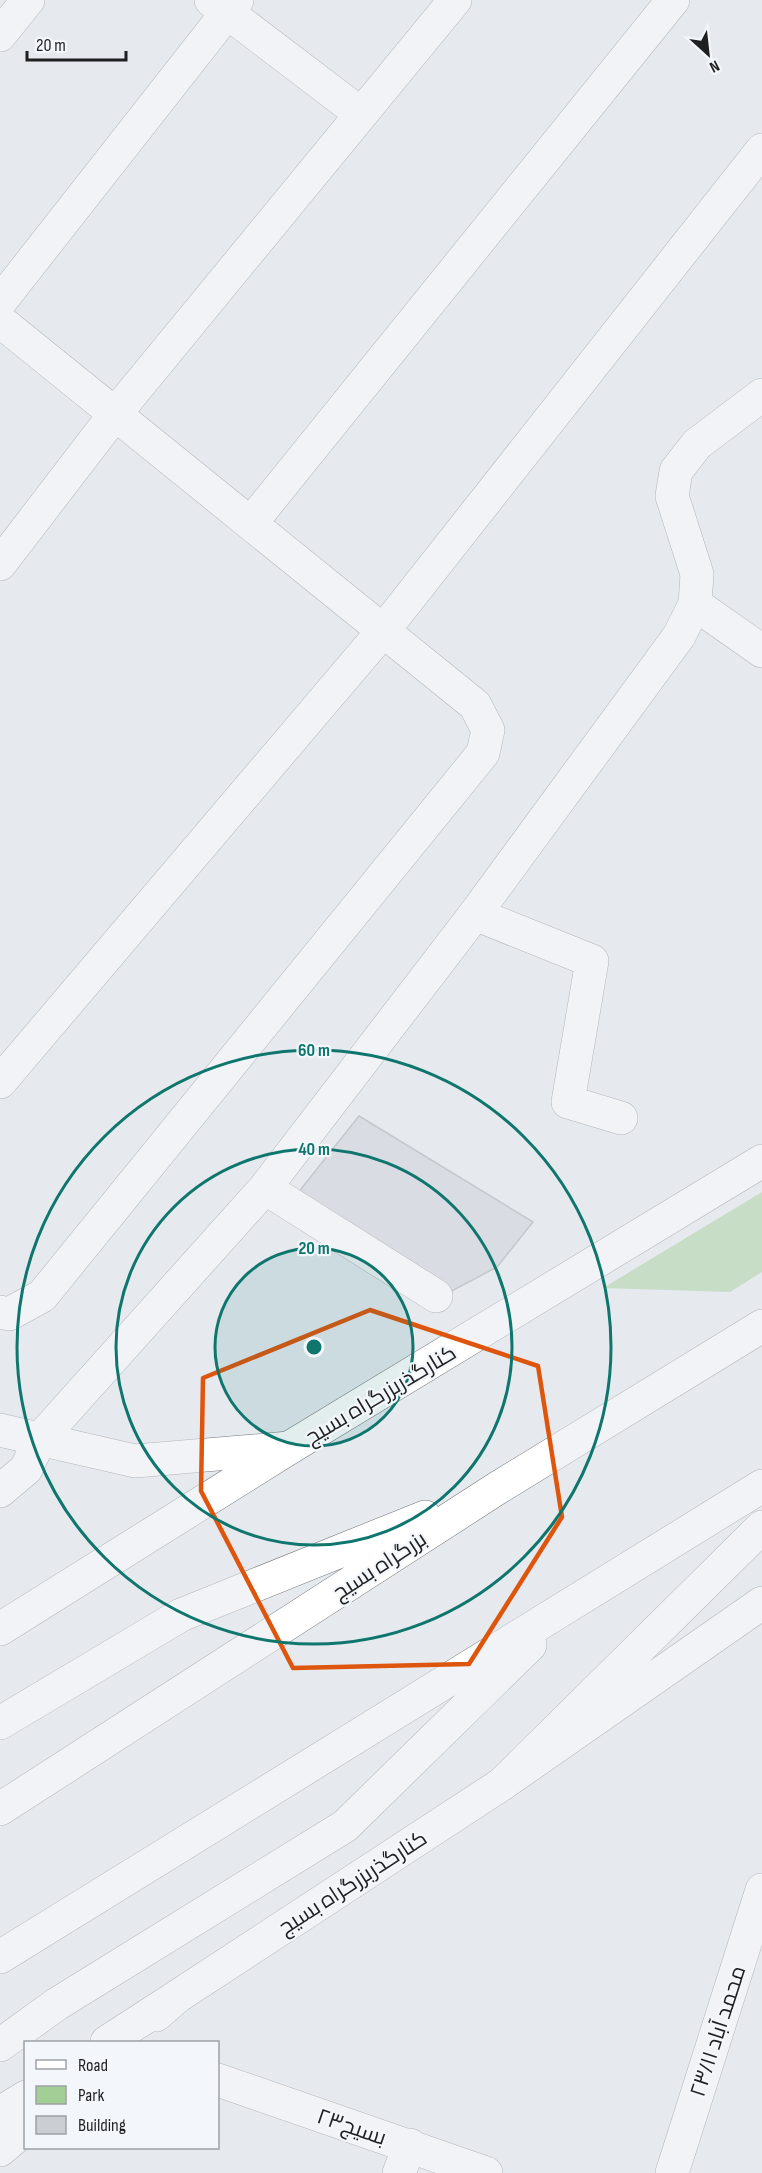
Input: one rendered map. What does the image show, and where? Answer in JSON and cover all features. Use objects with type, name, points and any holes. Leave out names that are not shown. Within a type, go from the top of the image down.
[{"type":"main road","points":[[0,35],[28,0]]},
{"type":"main road","points":[[0,564],[115,414],[455,0]]},
{"type":"main road","points":[[250,524],[673,0]]},
{"type":"main road","points":[[0,302],[225,4],[361,114]]},
{"type":"main road","points":[[0,1082],[383,631],[762,150]]},
{"type":"main road","points":[[0,321],[475,705],[488,729],[483,753],[42,1296],[9,1314],[0,1312]]},
{"type":"main road","points":[[0,1491],[26,1469],[40,1439],[265,1188],[475,914],[679,636],[695,604],[697,574],[672,496],[676,471],[697,444],[762,395]]},
{"type":"main road","points":[[695,604],[762,651]]},
{"type":"main road","points":[[475,914],[592,961],[568,1102],[621,1118]]},
{"type":"main road","name":"کنارگذربزرگراه بسیج","points":[[0,1629],[289,1448],[762,1161]]},
{"type":"main road","points":[[265,1188],[436,1296]]},
{"type":"main road","name":"بزرگراه بسیج","points":[[0,1809],[496,1489],[762,1326]]},
{"type":"main road","points":[[0,1430],[135,1461],[289,1448]]},
{"type":"main road","points":[[0,1957],[762,1486]]},
{"type":"main road","points":[[0,1723],[181,1615],[496,1489]]},
{"type":"main road","points":[[502,1784],[762,1527]]},
{"type":"main road","name":"کنارگذربزرگراه بسیج","points":[[126,2041],[178,1996],[502,1784],[762,1603]]},
{"type":"main road","points":[[0,2045],[57,2004],[345,1827],[571,1605]]},
{"type":"main road","name":"محمد آباد ۲۳/۱۱","points":[[672,2173],[762,1890]]},
{"type":"main road","points":[[110,2041],[178,1996]]},
{"type":"main road","name":"بسیج۲۳","points":[[219,2080],[405,2159],[486,2173]]},
{"type":"main road","points":[[0,2114],[24,2098]]},
{"type":"main road","points":[[0,2150],[24,2130]]},
{"type":"highlighted area","points":[[370,1310],[538,1366],[562,1517],[469,1664],[293,1668],[201,1491],[203,1378]]},
{"type":"green space","points":[[762,1192],[762,1272],[730,1292],[603,1288]]},
{"type":"building","points":[[359,1116],[533,1222],[497,1267],[450,1292],[297,1194]]}]
